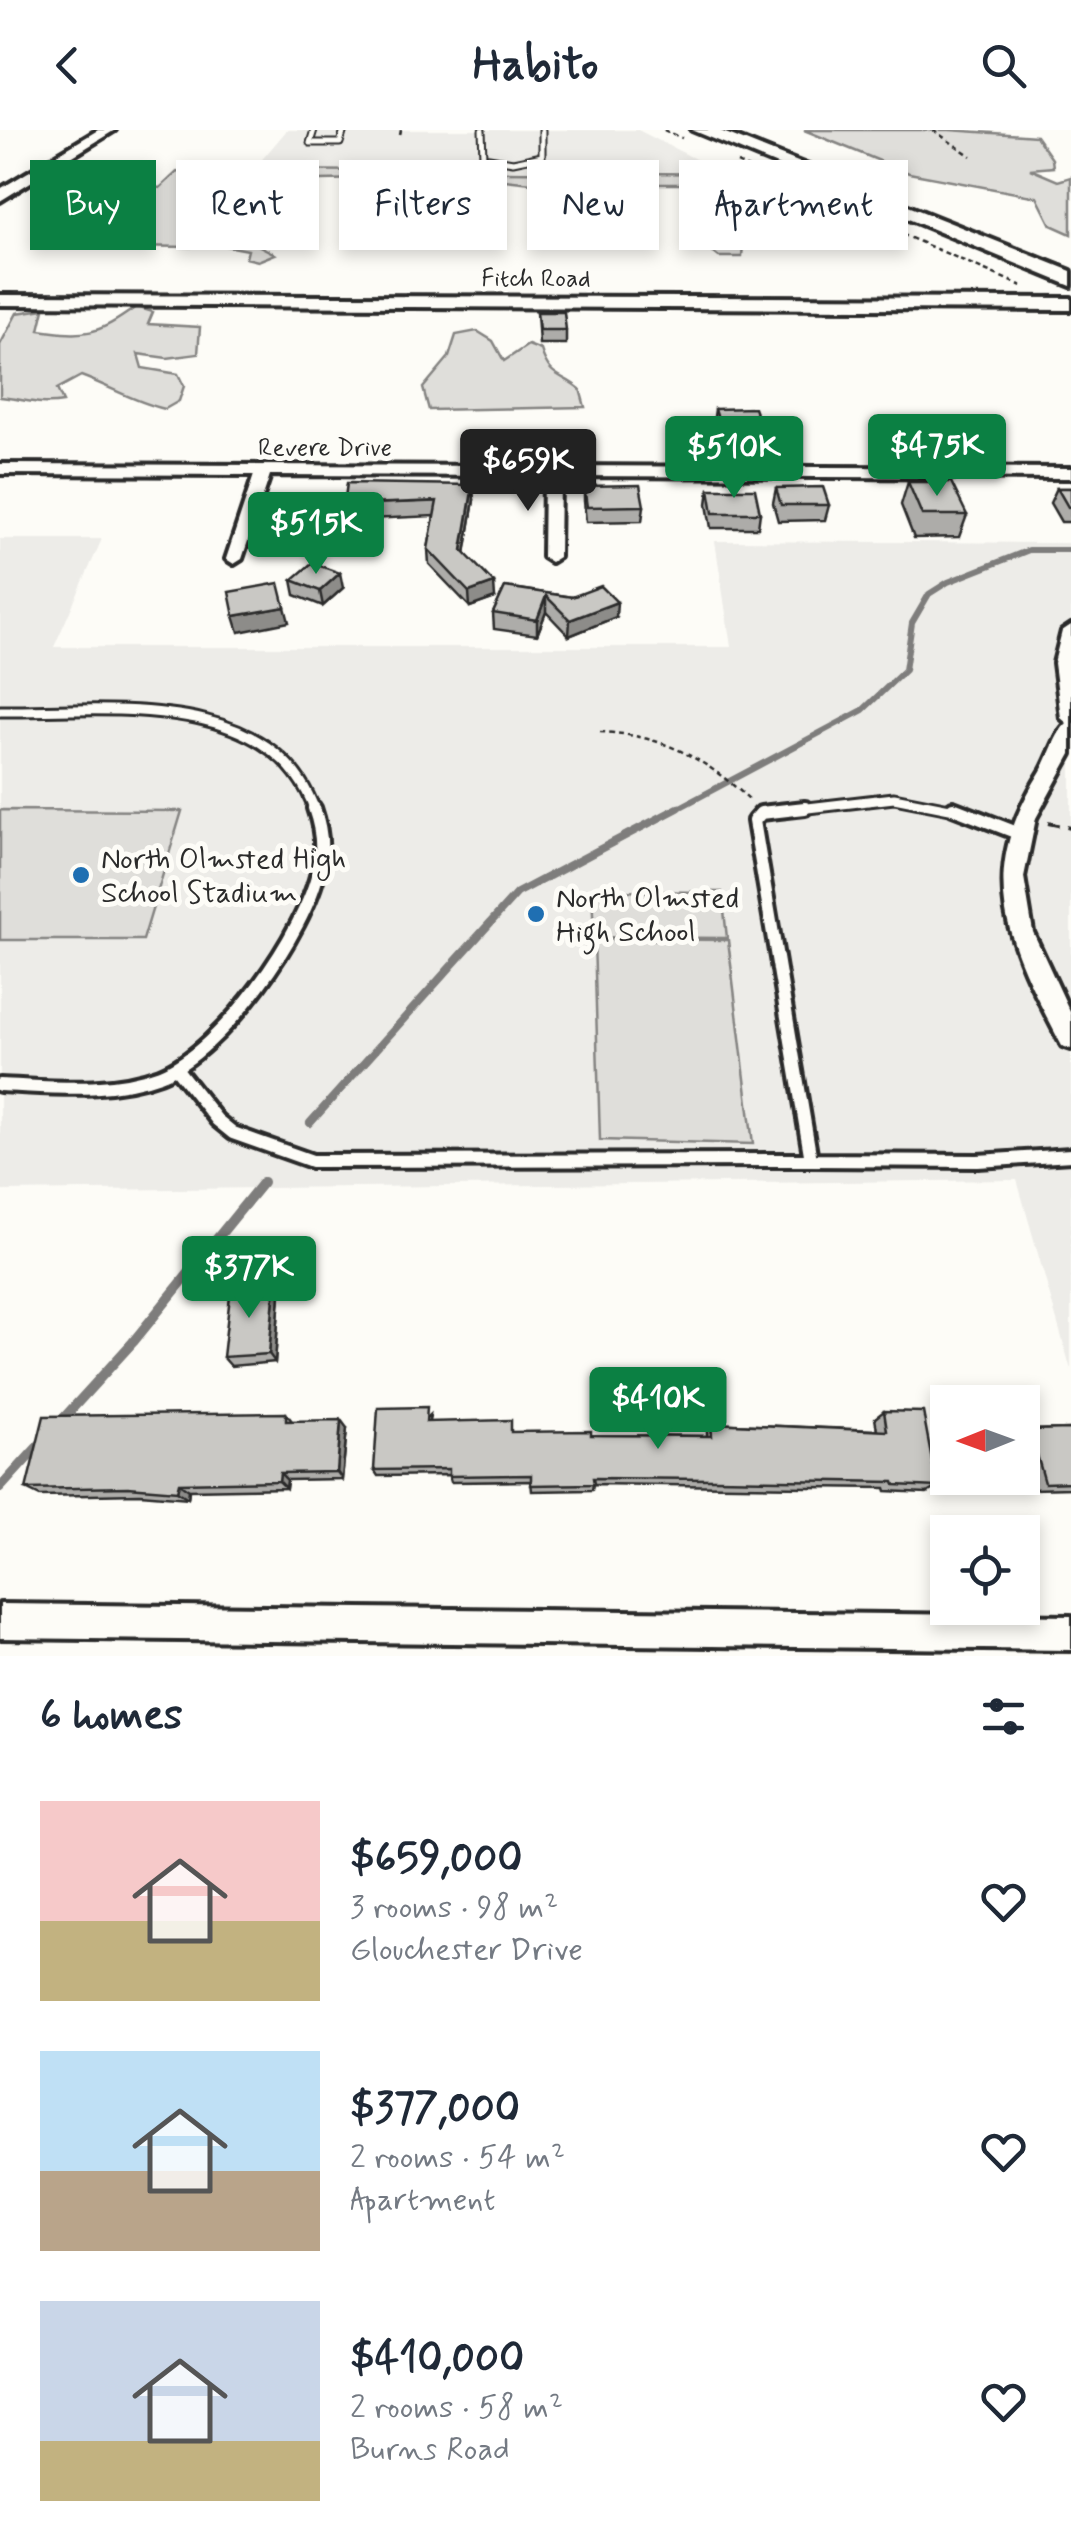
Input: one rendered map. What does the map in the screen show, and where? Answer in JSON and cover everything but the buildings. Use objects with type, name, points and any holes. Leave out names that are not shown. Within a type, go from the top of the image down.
[{"type":"highway","points":[[744,130],[1071,259]]},
{"type":"highway","points":[[693,135],[840,183],[1071,279]]},
{"type":"street","points":[[0,196],[108,130]]},
{"type":"street","name":"Fitch Road","points":[[0,300],[1071,304]]},
{"type":"street","name":"Revere Drive","points":[[0,469],[1071,473]]},
{"type":"street","points":[[234,560],[263,471]]},
{"type":"street","points":[[551,557],[552,471]]},
{"type":"street","points":[[1071,631],[1063,663],[1071,718]]},
{"type":"street","points":[[1071,729],[1058,766],[1027,815],[1013,876],[1015,915],[1029,959],[1071,1038]]},
{"type":"street","points":[[0,1620],[1071,1632]]},
{"type":"lane","points":[[314,130],[310,143],[315,144],[340,143],[344,130]]},
{"type":"lane","points":[[482,130],[480,150],[492,161],[527,161],[542,156],[542,130]]},
{"type":"lane","points":[[0,711],[156,714],[220,722],[273,752],[301,782],[311,799],[321,846],[307,902],[264,975],[220,1037],[176,1068],[146,1080],[124,1084],[0,1085]]},
{"type":"lane","points":[[810,1160],[754,821],[761,813],[894,798],[953,808],[1020,834]]},
{"type":"lane","points":[[176,1068],[217,1120],[233,1133],[312,1161],[978,1161],[1071,1155]]},
{"type":"path","points":[[664,130],[693,135]]},
{"type":"path","points":[[933,130],[971,156]]},
{"type":"path","points":[[908,237],[1022,286]]},
{"type":"path","points":[[600,732],[652,736],[676,743],[715,769],[756,805]]},
{"type":"path","points":[[1048,823],[1071,828]]},
{"type":"shaded area","points":[[287,130],[638,130],[697,160],[679,160],[679,172],[659,172],[659,160],[527,160],[527,171],[507,171],[507,160],[339,160],[339,170],[319,170],[319,160],[262,160]]},
{"type":"shaded area","points":[[804,130],[949,130],[1036,136],[1053,167],[1030,169],[1058,181],[1071,177],[1071,234],[1051,225],[1037,197],[909,173],[908,160],[877,160]]},
{"type":"shaded area","points":[[319,171],[339,171],[339,180],[319,180]]},
{"type":"shaded area","points":[[507,172],[527,172],[527,182],[507,180]]},
{"type":"shaded area","points":[[176,173],[176,247],[156,246],[156,187]]},
{"type":"shaded area","points":[[659,173],[679,173],[679,184],[659,184]]},
{"type":"shaded area","points":[[248,250],[275,254],[258,261],[246,258]]},
{"type":"shaded area","points":[[710,250],[743,250],[742,257],[719,257]]},
{"type":"shaded area","points":[[136,307],[153,312],[148,324],[200,327],[198,354],[167,358],[138,354],[142,368],[178,374],[184,386],[179,401],[165,409],[81,376],[57,389],[63,402],[0,397],[0,345],[17,313],[44,309],[39,330],[80,333],[101,328]]},
{"type":"shaded area","points":[[477,331],[493,341],[504,361],[528,345],[541,350],[552,371],[580,389],[585,407],[429,410],[423,388],[449,357],[456,335]]},
{"type":"shaded area","name":"North Olmsted High School","points":[[0,539],[102,539],[54,647],[731,647],[715,541],[1071,543],[1071,1370],[1017,1180],[0,1191]]},
{"type":"shaded area","name":"North Olmsted High School Stadium","points":[[0,810],[182,811],[143,940],[0,940]]},
{"type":"shaded area","points":[[592,891],[722,892],[727,938],[594,937]]},
{"type":"shaded area","points":[[594,939],[728,940],[753,1144],[600,1140]]},
{"type":"waterway","points":[[673,811],[863,710],[905,670],[912,623],[929,594],[948,582],[1029,550],[1071,550]]},
{"type":"waterway","points":[[310,1123],[517,893],[678,808]]},
{"type":"waterway","points":[[60,1422],[133,1342],[263,1182]]},
{"type":"waterway","points":[[0,1488],[41,1443]]},
{"type":"place","name":"North Olmsted High School Stadium","points":[[81,875]]},
{"type":"place","name":"North Olmsted High School","points":[[536,914]]}]
